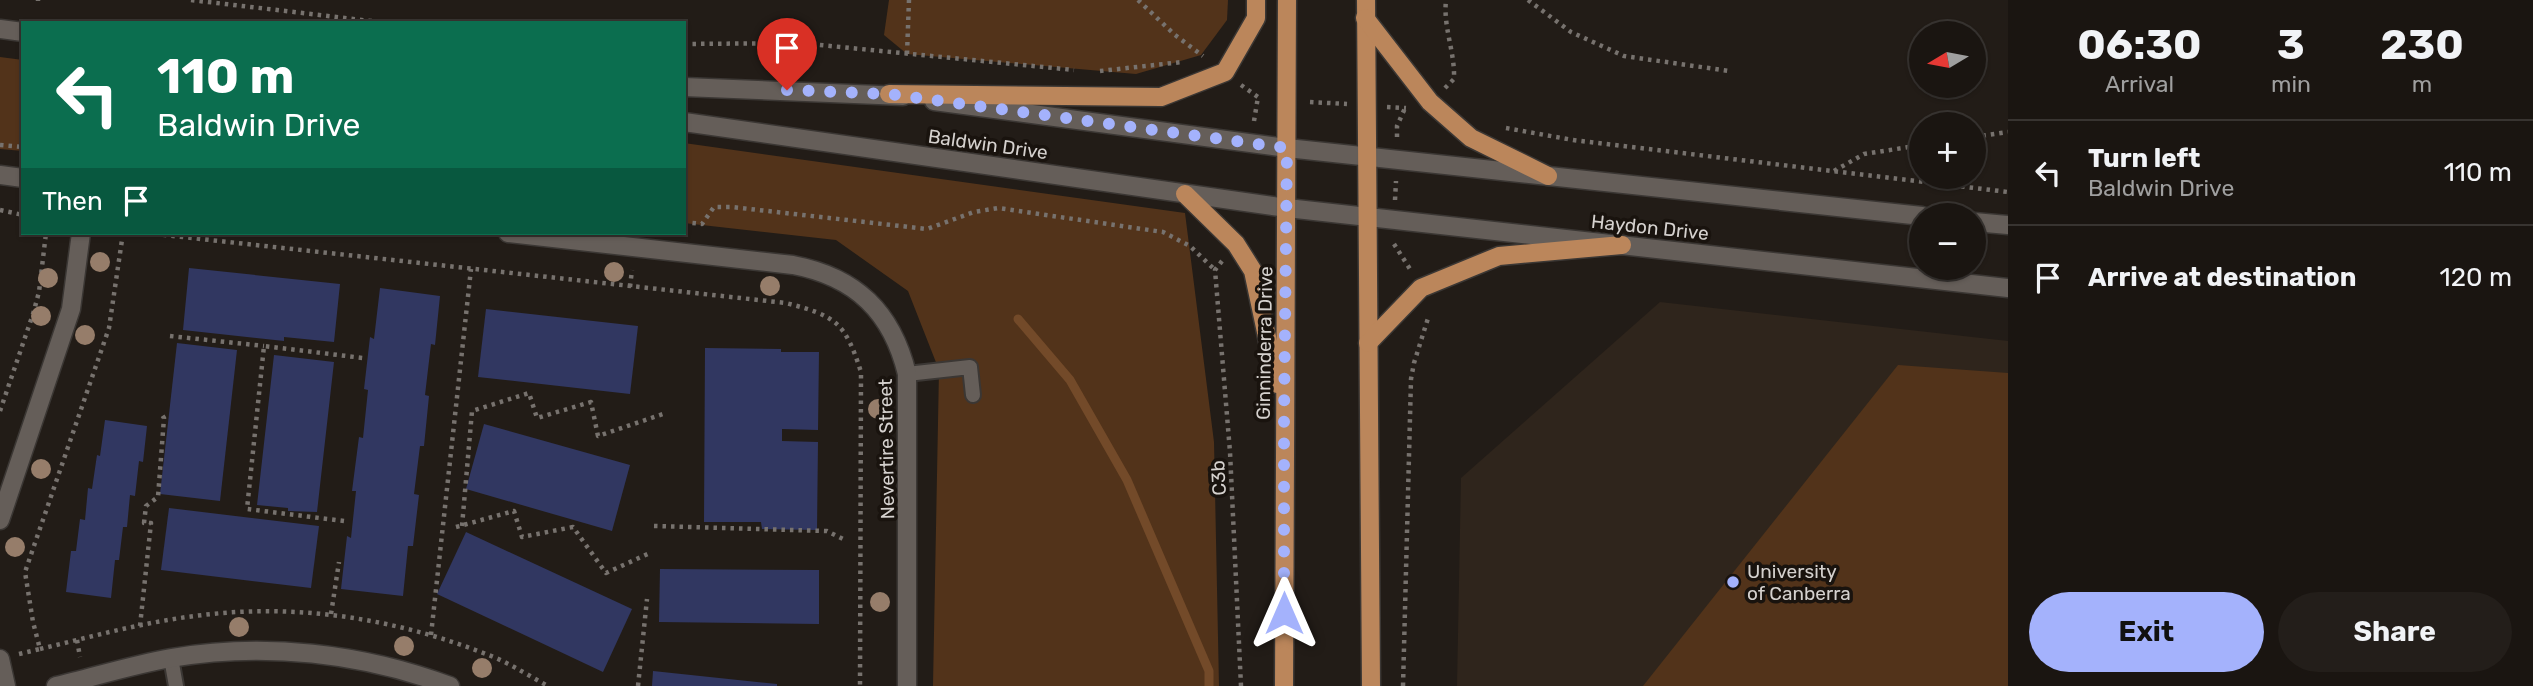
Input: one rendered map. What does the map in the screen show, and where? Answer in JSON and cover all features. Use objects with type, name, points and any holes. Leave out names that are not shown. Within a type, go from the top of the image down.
[{"type":"main road","points":[[889,94],[1161,97],[1225,72],[1256,18],[1256,0]]},
{"type":"main road","name":"Ginninderra Drive","points":[[1284,686],[1287,0]]},
{"type":"main road","points":[[1366,0],[1371,686]]},
{"type":"main road","points":[[1365,18],[1430,102],[1471,138],[1548,176]]},
{"type":"main road","points":[[0,30],[21,32]]},
{"type":"main road","name":"Baldwin Drive","points":[[686,87],[889,94],[1287,148]]},
{"type":"main road","name":"Baldwin Drive","points":[[686,122],[1287,208]]},
{"type":"main road","name":"Haydon Drive","points":[[1287,148],[1909,215]]},
{"type":"main road","points":[[0,175],[21,178]]},
{"type":"main road","points":[[1185,194],[1236,244],[1253,271],[1284,418]]},
{"type":"main road","name":"Haydon Drive","points":[[1287,208],[2008,288]]},
{"type":"main road","points":[[1986,223],[2008,225]]},
{"type":"main road","points":[[0,520],[65,331],[75,285],[81,235]]},
{"type":"main road","name":"Nevertire Street","points":[[525,235],[814,269],[852,287],[869,300],[883,316],[898,344],[907,374],[907,686]]},
{"type":"main road","points":[[1368,343],[1421,288],[1499,256],[1622,245]]},
{"type":"main road","points":[[56,686],[171,658],[227,653],[307,653],[348,658],[387,666],[450,686]]},
{"type":"main road","points":[[6,686],[7,657]]},
{"type":"lane","points":[[907,374],[970,367],[973,395]]},
{"type":"lane","points":[[171,658],[176,686]]},
{"type":"path","points":[[191,0],[371,21]]},
{"type":"path","points":[[907,54],[909,0]]},
{"type":"path","points":[[1138,0],[1175,35]]},
{"type":"path","points":[[1440,93],[1454,79],[1455,64],[1444,17],[1446,0]]},
{"type":"path","points":[[1528,0],[1571,32],[1624,56],[1729,71]]},
{"type":"path","points":[[686,44],[800,43],[1081,71]]},
{"type":"path","points":[[1196,61],[1202,55]]},
{"type":"path","points":[[1091,71],[1182,62]]},
{"type":"path","points":[[1494,125],[1573,140],[2008,192]]},
{"type":"path","points":[[1986,135],[2008,132]]},
{"type":"path","points":[[0,145],[21,147]]},
{"type":"path","points":[[1833,171],[1864,154],[1909,147]]},
{"type":"path","name":"C3b","points":[[686,222],[702,224],[714,207],[732,207],[927,229],[974,212],[998,208],[1163,232],[1190,246],[1215,270],[1230,452],[1241,686]]},
{"type":"path","points":[[0,210],[21,215]]},
{"type":"path","points":[[0,411],[39,292],[46,235]]},
{"type":"path","points":[[7,657],[40,649],[25,572],[108,328],[123,235]]},
{"type":"path","points":[[164,235],[786,303],[835,320],[852,342],[861,372],[860,686]]},
{"type":"path","points":[[431,635],[471,269]]},
{"type":"path","points":[[1403,686],[1411,379],[1429,310]]},
{"type":"path","points":[[170,336],[363,358]]},
{"type":"path","points":[[264,346],[247,509],[344,521]]},
{"type":"path","points":[[652,552],[606,573],[573,527],[522,537],[513,511],[459,527],[472,411],[529,393],[537,418],[591,402],[598,436],[666,413]]},
{"type":"path","points":[[139,626],[151,523],[144,523],[146,506],[158,497],[164,418],[160,412]]},
{"type":"path","points":[[654,526],[827,531],[844,539]]},
{"type":"path","points":[[331,614],[339,562]]},
{"type":"path","points":[[638,686],[647,599]]},
{"type":"shaded area","points":[[889,0],[1228,0],[1227,20],[1201,55],[1136,74],[907,54],[884,35]]},
{"type":"shaded area","points":[[0,57],[21,60],[21,151],[0,149]]},
{"type":"shaded area","points":[[686,143],[1185,213],[1214,442],[1219,686],[933,686],[939,370],[908,291],[836,240],[686,223]]},
{"type":"shaded area","name":"University of Canberra","points":[[1660,302],[2008,341],[2008,686],[1457,686],[1461,478]]},
{"type":"shaded area","points":[[1898,365],[2008,373],[2008,686],[1643,686]]},
{"type":"building","points":[[189,268],[340,284],[334,342],[284,337],[284,341],[183,330]]},
{"type":"building","points":[[380,288],[440,296],[435,345],[431,344],[425,395],[429,396],[424,446],[420,446],[414,494],[419,495],[413,546],[408,546],[403,596],[341,589],[347,536],[351,538],[356,491],[352,491],[359,437],[363,438],[368,390],[364,389],[370,337],[374,339]]},
{"type":"building","points":[[486,309],[638,326],[630,394],[478,377]]},
{"type":"building","points":[[177,343],[237,350],[220,501],[160,494]]},
{"type":"building","points":[[705,348],[819,352],[818,430],[782,429],[782,441],[818,442],[817,530],[762,529],[761,522],[704,522]]},
{"type":"building","points":[[274,355],[334,362],[317,512],[288,511],[288,508],[257,505]]},
{"type":"building","points":[[105,420],[147,426],[143,462],[139,461],[135,496],[130,495],[127,527],[123,527],[119,560],[115,560],[111,598],[66,592],[71,551],[76,551],[80,519],[85,520],[88,488],[92,489]]},
{"type":"building","points":[[484,424],[630,465],[612,531],[466,489]]},
{"type":"building","points":[[169,508],[319,526],[311,588],[161,570]]},
{"type":"building","points":[[466,532],[632,609],[603,672],[437,594]]},
{"type":"building","points":[[660,569],[819,570],[819,624],[659,622]]},
{"type":"building","points":[[653,671],[777,684],[777,686],[652,686]]},
{"type":"waterway","points":[[1018,319],[1070,380],[1127,480],[1209,671],[1209,686]]},
{"type":"place","name":"University of Canberra","points":[[1733,582]]},
{"type":"route","points":[[787,90],[889,94],[1287,148],[1284,613]]}]
